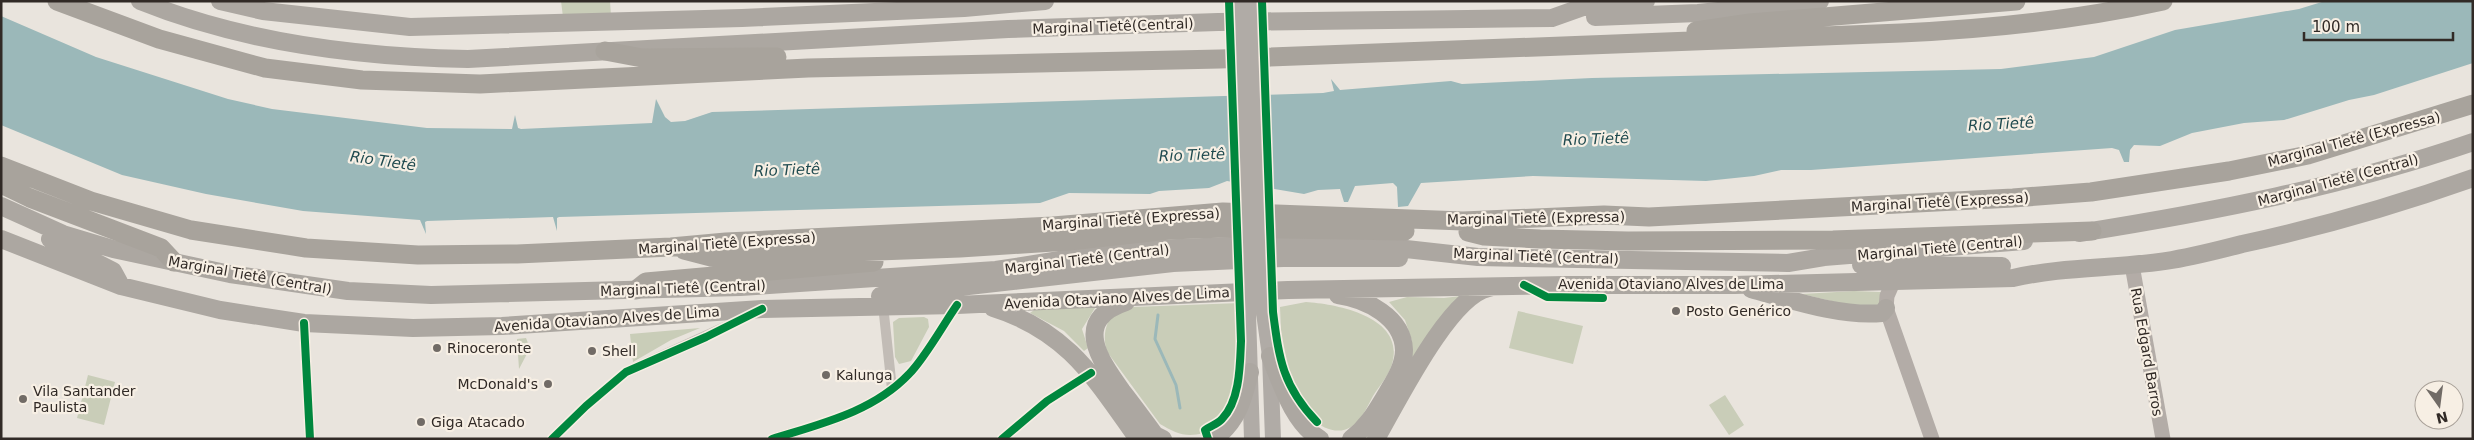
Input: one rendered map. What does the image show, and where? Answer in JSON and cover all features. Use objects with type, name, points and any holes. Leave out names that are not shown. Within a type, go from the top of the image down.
[{"type":"highway","points":[[57,1],[159,39],[265,68],[362,80],[480,84],[808,68],[1220,59],[1962,30],[2083,16],[2163,1]]},
{"type":"highway","points":[[140,1],[241,33],[322,49],[364,54],[468,58],[1008,29]]},
{"type":"highway","points":[[220,1],[263,11],[410,27],[742,18],[964,4],[1045,1]]},
{"type":"highway","points":[[1552,18],[1583,7],[1646,1]]},
{"type":"highway","points":[[1552,18],[1698,13],[1820,1]]},
{"type":"highway","points":[[1665,42],[1703,29],[1750,23],[2016,1]]},
{"type":"highway","points":[[742,18],[783,25],[987,22],[1008,29]]},
{"type":"highway","name":"Marginal Tietê(Central)","points":[[1008,29],[1218,22],[1552,18]]},
{"type":"highway","points":[[605,51],[642,58],[1024,53],[1062,63]]},
{"type":"highway","name":"Marginal Tietê (Expressa)","points":[[1,166],[91,201],[192,230],[306,248],[418,255],[517,254],[1053,226],[1223,212],[1462,221],[1604,215],[1650,217],[2013,198],[2091,192],[2229,171],[2308,154],[2473,104]]},
{"type":"highway","name":"Marginal Tietê (Central)","points":[[1,206],[63,234],[113,249],[278,282],[382,293],[468,295],[740,287],[986,270],[1119,252],[1228,245],[1332,243],[1478,257],[1788,263],[1824,258],[2001,244],[2092,231],[2214,210],[2351,178],[2473,142]]},
{"type":"highway","name":"Avenida Otaviano Alves de Lima","points":[[1,239],[121,286],[220,310],[304,323],[467,328],[762,309],[859,305],[957,305],[1288,290],[1524,285],[1734,285],[2013,278],[2045,270],[2132,265],[2173,260],[2292,233],[2412,199],[2473,178]]},
{"type":"highway","points":[[1,184],[30,198],[161,248],[174,262]]},
{"type":"highway","points":[[1468,232],[1589,225],[1650,217]]},
{"type":"highway","points":[[1,218],[92,259],[113,271],[121,286]]},
{"type":"highway","name":"Marginal Tietê (Central)","points":[[671,247],[711,257],[960,248],[1069,241],[1169,230],[1225,228],[1468,232]]},
{"type":"highway","points":[[1468,232],[1484,236],[1540,239],[1833,240],[2092,231]]},
{"type":"highway","points":[[636,290],[646,282],[931,256],[960,248]]},
{"type":"highway","points":[[859,305],[881,295],[1173,263],[1283,258],[1478,257]]},
{"type":"highway","points":[[1788,263],[2014,266],[2045,270]]},
{"type":"highway","points":[[1734,285],[1796,302],[1858,314],[1882,313],[1886,308]]},
{"type":"highway","points":[[1376,439],[1436,337],[1451,316],[1484,289],[1500,286]]},
{"type":"highway","points":[[1288,290],[1327,293],[1365,302],[1391,319],[1399,333],[1404,349],[1396,376],[1371,421],[1351,439]]},
{"type":"highway","points":[[1138,298],[1105,312],[1095,328],[1095,343],[1104,366],[1155,434],[1163,439]]},
{"type":"highway","points":[[978,304],[1017,316],[1034,324],[1064,346],[1091,373],[1138,439]]},
{"type":"highway","points":[[1270,356],[1288,399],[1300,419],[1320,439]]},
{"type":"highway","points":[[1214,439],[1228,428],[1240,406],[1250,372]]},
{"type":"main road","points":[[1238,1],[1256,314],[1270,356],[1272,439]]},
{"type":"main road","points":[[1252,439],[1250,372],[1256,314],[1254,1]]},
{"type":"main road","name":"Rua Edgard Barros","points":[[2132,265],[2163,439]]},
{"type":"main road","points":[[1894,280],[1887,296],[1886,308],[1932,439]]},
{"type":"street","points":[[1524,285],[1547,297],[1603,298]]},
{"type":"street","points":[[883,305],[892,389]]},
{"type":"street","points":[[772,439],[850,414],[892,389],[910,374],[957,305]]},
{"type":"street","points":[[552,439],[586,406],[626,372],[706,337],[762,309]]},
{"type":"street","points":[[304,323],[310,439]]},
{"type":"street","points":[[1002,439],[1047,401],[1091,373]]},
{"type":"green space","points":[[561,1],[610,1],[611,16],[563,17]]},
{"type":"green space","points":[[1854,291],[1881,292],[1883,295],[1879,306],[1869,310],[1802,294]]},
{"type":"green space","points":[[1469,295],[1372,439],[1365,439],[1384,412],[1412,351],[1412,341],[1405,320],[1389,302],[1407,297],[1444,298]]},
{"type":"green space","points":[[1306,302],[1334,306],[1364,315],[1377,323],[1387,333],[1393,345],[1393,360],[1388,374],[1358,421],[1351,427],[1343,430],[1326,428],[1310,418],[1298,404],[1290,386],[1285,368],[1281,338],[1280,307]]},
{"type":"green space","points":[[1240,303],[1240,377],[1236,396],[1229,412],[1218,425],[1203,433],[1181,434],[1160,424],[1108,353],[1105,343],[1105,331],[1109,320],[1119,311],[1133,307]]},
{"type":"green space","points":[[1095,308],[1082,329],[1088,348],[1084,351],[1064,331],[1030,313],[1034,310]]},
{"type":"green space","points":[[1518,311],[1583,326],[1573,364],[1509,348]]},
{"type":"green space","points":[[924,317],[928,319],[929,327],[911,361],[899,364],[895,357],[893,322],[899,318]]},
{"type":"green space","points":[[700,328],[671,340],[633,362],[630,334]]},
{"type":"green space","points":[[526,338],[530,348],[519,369],[517,339]]},
{"type":"green space","points":[[88,375],[115,382],[104,425],[77,418]]},
{"type":"green space","points":[[1725,395],[1744,425],[1729,435],[1709,405]]},
{"type":"water","name":"Rio Tietê","points":[[2325,1],[2473,1],[2473,63],[2374,95],[2349,100],[2284,120],[2244,123],[2192,133],[2160,146],[2134,145],[2130,150],[2129,162],[2124,162],[2119,150],[2112,148],[1811,170],[1781,170],[1754,176],[1706,181],[1533,176],[1421,183],[1408,206],[1398,207],[1397,187],[1393,183],[1355,186],[1348,202],[1344,202],[1340,189],[1318,190],[1304,194],[1227,181],[1209,188],[1159,191],[1150,194],[1069,193],[1040,203],[559,217],[557,218],[557,231],[553,217],[427,221],[425,222],[426,234],[420,220],[303,211],[206,194],[122,175],[1,125],[1,16],[96,57],[228,99],[272,109],[427,128],[512,129],[515,115],[518,128],[521,129],[652,123],[656,99],[665,117],[671,122],[685,121],[712,112],[1323,93],[1334,91],[1331,79],[1340,90],[1451,81],[1462,84],[1592,78],[2001,69],[2094,57],[2175,30],[2299,9]]},
{"type":"waterway","points":[[1158,315],[1155,339],[1176,385],[1180,408]]},
{"type":"cycle path","points":[[1208,439],[1205,430],[1220,421],[1228,411],[1236,393],[1241,351],[1229,1]]},
{"type":"cycle path","points":[[1262,1],[1273,312],[1285,372],[1297,397],[1317,422]]},
{"type":"cycle path","points":[[1524,285],[1547,297],[1603,298]]},
{"type":"cycle path","points":[[772,439],[845,415],[879,398],[895,387],[921,359],[957,305]]},
{"type":"cycle path","points":[[552,439],[586,406],[626,372],[706,337],[762,309]]},
{"type":"cycle path","points":[[304,323],[310,439]]},
{"type":"cycle path","points":[[1002,439],[1047,401],[1091,373]]},
{"type":"place","name":"Posto Genérico","points":[[1676,311]]},
{"type":"place","name":"Rinoceronte","points":[[437,348]]},
{"type":"place","name":"Shell","points":[[592,351]]},
{"type":"place","name":"Kalunga","points":[[826,375]]},
{"type":"place","name":"McDonald's","points":[[548,384]]},
{"type":"place","name":"Vila Santander Paulista","points":[[23,399]]},
{"type":"place","name":"Giga Atacado","points":[[421,422]]}]
